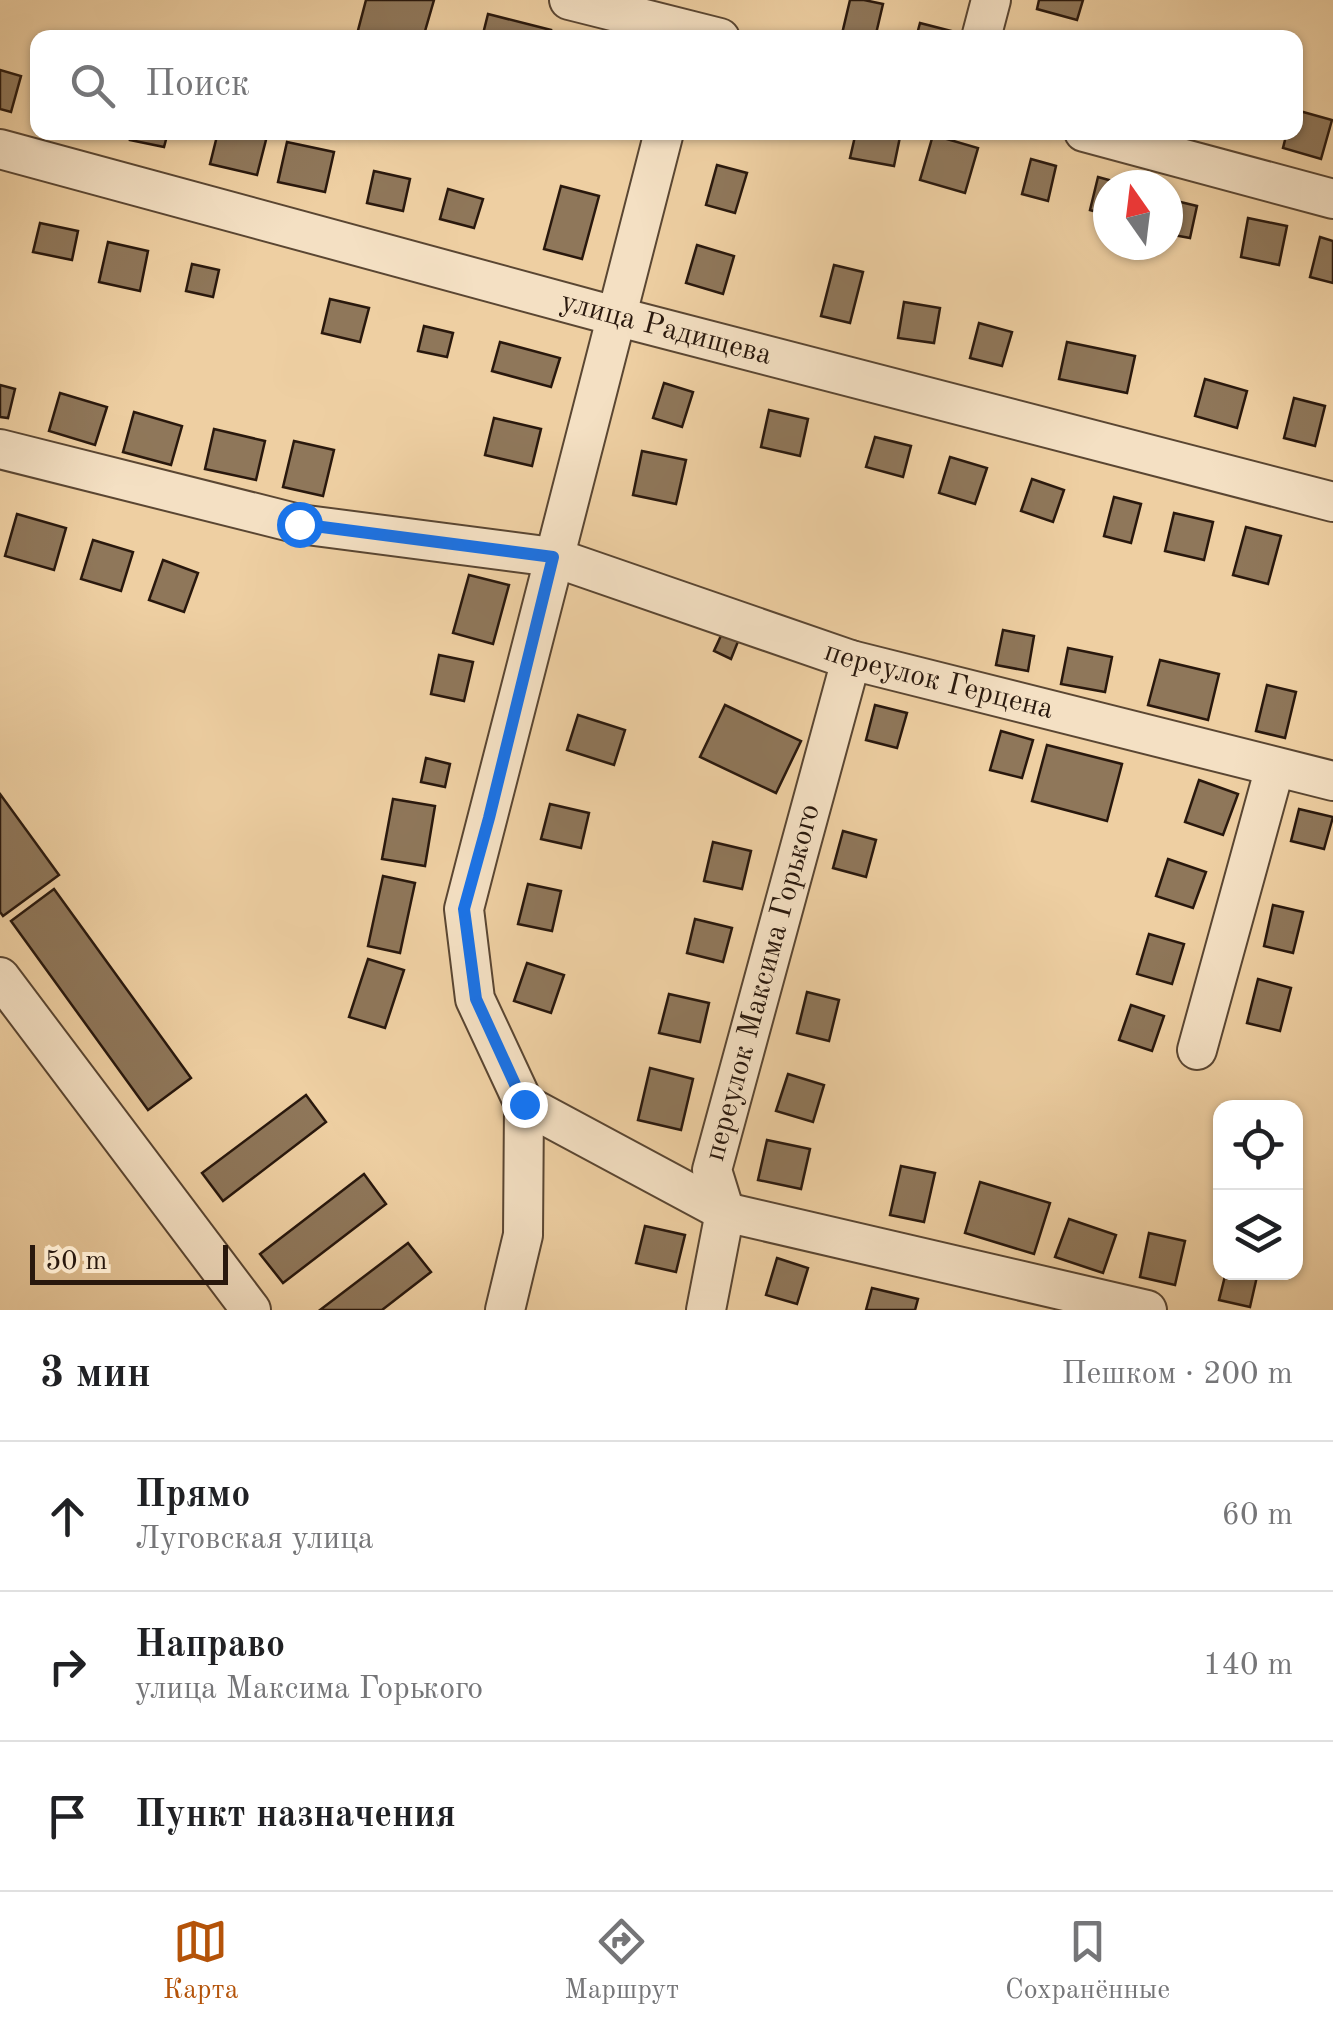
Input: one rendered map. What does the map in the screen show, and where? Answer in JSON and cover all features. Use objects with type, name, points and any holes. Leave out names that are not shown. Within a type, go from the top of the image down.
[{"type":"street","points":[[569,0],[700,26]]},
{"type":"street","points":[[983,30],[991,0]]},
{"type":"street","points":[[505,1310],[523,1235],[524,1104],[476,999],[464,909],[662,140]]},
{"type":"street","points":[[1114,140],[1333,199]]},
{"type":"street","name":"улица Радищева","points":[[0,149],[616,316],[1333,502]]},
{"type":"street","name":"переулок Герцена","points":[[0,449],[299,524],[553,557],[851,660],[1333,782]]},
{"type":"street","name":"переулок Максима Горького","points":[[706,1310],[725,1212],[712,1170],[851,660]]},
{"type":"street","points":[[1196,1050],[1274,767]]},
{"type":"street","points":[[0,977],[250,1310]]},
{"type":"street","points":[[524,1104],[725,1212],[1148,1310]]},
{"type":"building","points":[[366,0],[434,0],[425,30],[358,30]]},
{"type":"building","points":[[850,0],[883,4],[877,30],[843,30]]},
{"type":"building","points":[[1039,0],[1083,0],[1077,20],[1037,9]]},
{"type":"building","points":[[488,14],[551,30],[484,30]]},
{"type":"building","points":[[920,23],[947,30],[918,30]]},
{"type":"building","points":[[0,70],[21,76],[11,112],[0,109]]},
{"type":"building","points":[[1303,112],[1332,120],[1321,159],[1283,148],[1285,140],[1303,140]]},
{"type":"building","points":[[130,140],[166,140],[164,147]]},
{"type":"building","points":[[216,140],[266,140],[257,175],[210,164]]},
{"type":"building","points":[[854,140],[899,140],[894,166],[850,158]]},
{"type":"building","points":[[932,140],[950,140],[978,148],[965,193],[920,180]]},
{"type":"building","points":[[287,142],[334,152],[325,192],[278,182]]},
{"type":"building","points":[[1031,159],[1056,166],[1048,201],[1022,194]]},
{"type":"building","points":[[717,165],[747,173],[735,213],[706,205]]},
{"type":"building","points":[[374,171],[410,179],[403,211],[367,203]]},
{"type":"building","points":[[561,186],[599,196],[582,259],[544,249]]},
{"type":"building","points":[[448,189],[483,199],[474,228],[440,219]]},
{"type":"building","points":[[1183,203],[1197,206],[1190,238],[1183,237]]},
{"type":"building","points":[[1248,218],[1287,226],[1279,265],[1241,257]]},
{"type":"building","points":[[40,223],[78,231],[72,260],[33,252]]},
{"type":"building","points":[[1320,237],[1333,241],[1333,283],[1310,277]]},
{"type":"building","points":[[108,242],[148,251],[140,291],[99,282]]},
{"type":"building","points":[[697,245],[734,256],[723,294],[686,283]]},
{"type":"building","points":[[192,264],[219,270],[213,297],[186,291]]},
{"type":"building","points":[[834,265],[863,272],[850,323],[821,316]]},
{"type":"building","points":[[330,299],[369,308],[360,342],[322,333]]},
{"type":"building","points":[[904,302],[940,308],[934,343],[898,338]]},
{"type":"building","points":[[979,323],[1012,332],[1002,366],[970,358]]},
{"type":"building","points":[[424,326],[453,333],[447,357],[418,351]]},
{"type":"building","points":[[500,342],[560,358],[551,387],[492,371]]},
{"type":"building","points":[[1067,342],[1135,356],[1127,393],[1059,379]]},
{"type":"building","points":[[1205,379],[1247,391],[1237,428],[1195,416]]},
{"type":"building","points":[[664,383],[693,392],[682,427],[653,418]]},
{"type":"building","points":[[0,385],[15,389],[8,418],[0,417]]},
{"type":"building","points":[[60,393],[107,407],[95,445],[49,431]]},
{"type":"building","points":[[1294,398],[1325,406],[1315,446],[1284,438]]},
{"type":"building","points":[[769,410],[808,419],[800,456],[761,447]]},
{"type":"building","points":[[134,412],[182,426],[171,465],[123,452]]},
{"type":"building","points":[[494,418],[541,429],[532,466],[485,455]]},
{"type":"building","points":[[214,429],[265,441],[256,480],[205,469]]},
{"type":"building","points":[[875,437],[911,446],[903,477],[866,467]]},
{"type":"building","points":[[294,441],[334,450],[323,496],[283,487]]},
{"type":"building","points":[[642,451],[686,460],[676,504],[633,495]]},
{"type":"building","points":[[950,457],[987,468],[975,504],[939,493]]},
{"type":"building","points":[[1032,479],[1064,490],[1053,522],[1021,511]]},
{"type":"building","points":[[1114,497],[1141,504],[1131,543],[1104,536]]},
{"type":"building","points":[[1174,513],[1213,522],[1204,560],[1165,551]]},
{"type":"building","points":[[17,514],[66,528],[54,570],[5,556]]},
{"type":"building","points":[[1246,527],[1281,536],[1268,584],[1233,575]]},
{"type":"building","points":[[93,540],[133,552],[121,591],[81,579]]},
{"type":"building","points":[[163,560],[198,573],[184,612],[149,600]]},
{"type":"building","points":[[469,575],[509,585],[493,644],[453,633]]},
{"type":"building","points":[[725,627],[741,634],[731,659],[714,651]]},
{"type":"building","points":[[1003,630],[1034,636],[1028,671],[996,665]]},
{"type":"building","points":[[1068,648],[1112,657],[1105,692],[1061,684]]},
{"type":"building","points":[[439,655],[473,662],[464,701],[431,694]]},
{"type":"building","points":[[1160,660],[1219,674],[1208,720],[1148,705]]},
{"type":"building","points":[[1267,685],[1296,692],[1285,738],[1256,731]]},
{"type":"building","points":[[725,705],[801,741],[776,793],[700,757]]},
{"type":"building","points":[[875,705],[907,713],[897,748],[866,740]]},
{"type":"building","points":[[578,715],[625,730],[614,765],[567,750]]},
{"type":"building","points":[[1001,731],[1033,740],[1022,778],[990,770]]},
{"type":"building","points":[[1047,745],[1122,764],[1107,821],[1032,801]]},
{"type":"building","points":[[426,758],[450,764],[445,787],[421,782]]},
{"type":"building","points":[[1199,780],[1238,794],[1223,835],[1185,822]]},
{"type":"building","points":[[0,794],[59,875],[3,916],[0,912]]},
{"type":"building","points":[[393,799],[435,806],[425,866],[382,859]]},
{"type":"building","points":[[550,804],[589,813],[581,848],[541,839]]},
{"type":"building","points":[[1299,809],[1333,817],[1324,849],[1291,841]]},
{"type":"building","points":[[843,831],[876,840],[866,877],[833,868]]},
{"type":"building","points":[[713,842],[751,851],[742,889],[704,881]]},
{"type":"building","points":[[1168,859],[1206,872],[1193,908],[1156,896]]},
{"type":"building","points":[[383,876],[415,883],[400,953],[368,946]]},
{"type":"building","points":[[528,884],[561,891],[552,931],[518,924]]},
{"type":"building","points":[[54,889],[191,1078],[148,1110],[11,921]]},
{"type":"building","points":[[1273,905],[1303,912],[1293,953],[1264,946]]},
{"type":"building","points":[[695,919],[732,928],[723,962],[687,953]]},
{"type":"building","points":[[1149,934],[1184,944],[1172,984],[1137,974]]},
{"type":"building","points":[[368,959],[404,970],[385,1028],[349,1017]]},
{"type":"building","points":[[527,963],[564,975],[551,1013],[514,1001]]},
{"type":"building","points":[[1258,979],[1291,988],[1280,1031],[1247,1023]]},
{"type":"building","points":[[807,992],[839,1000],[829,1041],[797,1033]]},
{"type":"building","points":[[669,994],[709,1003],[700,1042],[659,1033]]},
{"type":"building","points":[[1131,1005],[1164,1016],[1152,1051],[1119,1040]]},
{"type":"building","points":[[650,1068],[693,1079],[681,1130],[638,1120]]},
{"type":"building","points":[[788,1074],[824,1085],[813,1122],[776,1111]]},
{"type":"building","points":[[306,1095],[326,1122],[223,1201],[202,1173]]},
{"type":"building","points":[[767,1140],[810,1149],[801,1189],[758,1180]]},
{"type":"building","points":[[901,1166],[935,1173],[924,1222],[890,1215]]},
{"type":"building","points":[[364,1174],[386,1204],[283,1283],[260,1254]]},
{"type":"building","points":[[980,1182],[1050,1203],[1034,1254],[965,1233]]},
{"type":"building","points":[[1069,1219],[1116,1235],[1103,1273],[1055,1257]]},
{"type":"building","points":[[645,1226],[685,1235],[676,1272],[636,1263]]},
{"type":"building","points":[[1149,1233],[1185,1241],[1175,1285],[1140,1277]]},
{"type":"building","points":[[408,1243],[431,1272],[382,1310],[320,1310]]},
{"type":"building","points":[[777,1258],[808,1268],[797,1304],[766,1295]]},
{"type":"building","points":[[1224,1280],[1256,1280],[1250,1307],[1219,1300]]},
{"type":"building","points":[[872,1288],[918,1299],[915,1310],[866,1310]]},
{"type":"route","points":[[299,524],[553,557],[464,909],[476,999],[524,1104]]}]
